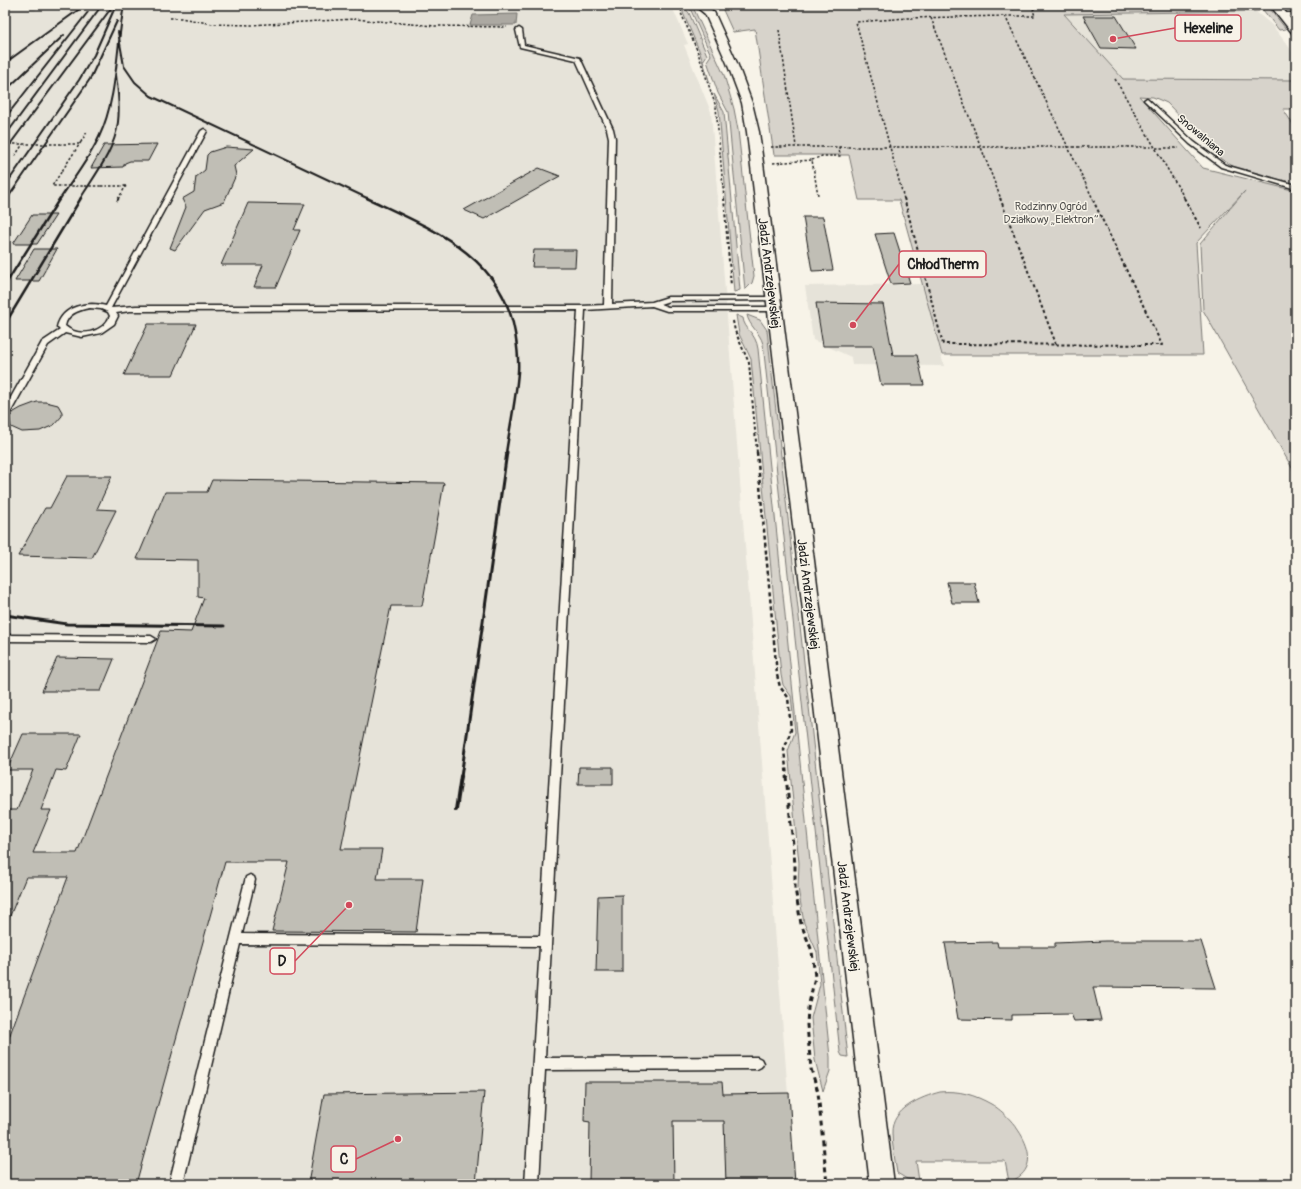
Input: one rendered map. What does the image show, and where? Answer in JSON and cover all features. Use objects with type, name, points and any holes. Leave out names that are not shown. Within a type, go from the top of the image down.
[{"type":"street","points":[[1275,5],[1296,32]]},
{"type":"street","name":"Jadzi Andrzejewskiej","points":[[706,7],[742,88],[751,118],[882,1184]]},
{"type":"lane","points":[[1283,14],[1296,14]]},
{"type":"lane","points":[[519,30],[522,46],[578,59],[584,67],[610,129],[612,138],[608,305]]},
{"type":"lane","name":"Snowalniana","points":[[1147,100],[1192,143],[1223,166],[1296,187]]},
{"type":"lane","points":[[110,310],[204,130]]},
{"type":"lane","points":[[64,331],[61,327],[61,322],[69,313],[89,307],[110,310],[136,308],[582,308],[608,305],[653,304],[668,299],[732,299],[774,304]]},
{"type":"lane","points":[[653,304],[667,309],[733,308],[774,304]]},
{"type":"lane","points":[[532,1184],[582,308]]},
{"type":"lane","points":[[5,415],[45,344],[56,335],[64,331],[78,334],[99,331],[110,325],[113,320],[114,316],[110,310]]},
{"type":"lane","points":[[5,638],[151,639]]},
{"type":"lane","points":[[176,1184],[250,880]]},
{"type":"lane","points":[[236,940],[546,941]]},
{"type":"lane","points":[[539,1064],[757,1063]]},
{"type":"path","points":[[684,5],[680,10],[697,50],[716,107],[732,299]]},
{"type":"path","points":[[1005,16],[1162,345],[943,344],[856,22],[931,18],[1005,16],[1035,16],[1033,10],[1038,5]]},
{"type":"path","points":[[170,18],[181,18],[213,24],[251,25],[370,19],[436,26],[507,27],[519,30]]},
{"type":"path","points":[[931,18],[1056,344]]},
{"type":"path","points":[[779,30],[796,146]]},
{"type":"path","points":[[1115,79],[1201,228]]},
{"type":"path","points":[[87,132],[52,186],[126,186],[117,201]]},
{"type":"path","points":[[5,144],[80,143]]},
{"type":"path","points":[[15,156],[23,144]]},
{"type":"path","points":[[756,155],[796,146],[1154,147]]},
{"type":"path","points":[[756,155],[790,162],[812,160],[822,156],[840,156],[839,147]]},
{"type":"path","points":[[812,160],[818,195]]},
{"type":"path","points":[[733,308],[735,331],[748,358],[777,675],[780,686],[788,697],[791,730],[784,750],[795,864],[794,888],[801,924],[812,951],[815,977],[815,984],[808,1008],[807,1025],[811,1070],[818,1092],[826,1183]]},
{"type":"path","points":[[795,1182],[838,1183]]},
{"type":"shaded area","points":[[5,5],[34,5],[36,11],[69,11],[78,5],[91,5],[85,11],[102,11],[107,5],[546,5],[673,9],[688,44],[684,45],[711,112],[795,1184],[5,1184]]},
{"type":"shaded area","points":[[1255,11],[1272,25],[1296,56],[1296,80],[1123,79],[1064,13]]},
{"type":"shaded area","points":[[517,14],[516,25],[470,25],[473,15]]},
{"type":"shaded area","points":[[922,284],[944,366],[852,365],[851,357],[813,340],[805,286]]},
{"type":"green space","points":[[692,5],[724,75],[734,109],[738,130],[754,276],[752,283],[745,290],[728,112],[718,93],[707,61],[711,55],[689,6]]},
{"type":"green space","name":"Rodzinny Ogród Działkowy „Elektron”","points":[[725,5],[1255,5],[1259,11],[1064,14],[1123,79],[1296,80],[1296,109],[1283,109],[1296,129],[1296,184],[1236,168],[1221,159],[1167,103],[1153,97],[1139,96],[1203,168],[1296,191],[1296,475],[1203,310],[1200,244],[1245,191],[1196,243],[1203,355],[942,355],[899,200],[859,200],[849,155],[774,155],[755,29],[733,32],[723,10]]},
{"type":"green space","points":[[1259,5],[1267,5],[1286,29],[1279,30]]},
{"type":"green space","points":[[684,7],[689,13],[707,55],[703,61],[710,84],[699,50],[683,13]]},
{"type":"green space","points":[[714,94],[724,112],[740,290],[734,292],[719,111]]},
{"type":"green space","points":[[736,315],[743,318],[745,325],[755,339],[758,349],[830,1057],[830,1071],[823,1091],[815,1060],[811,1018],[820,984],[817,952],[804,923],[798,888],[799,863],[788,751],[795,732],[791,696],[783,685],[781,675],[751,359],[739,334]]},
{"type":"green space","points":[[747,315],[760,320],[767,330],[848,1057],[842,1056],[840,1052],[763,344],[760,336],[748,319]]},
{"type":"green space","points":[[940,1092],[967,1094],[979,1098],[1001,1111],[1010,1120],[1019,1131],[1025,1143],[1028,1154],[1027,1165],[1021,1175],[1009,1182],[1005,1161],[916,1161],[919,1181],[907,1179],[897,1173],[892,1133],[896,1117],[908,1105],[924,1097]]},
{"type":"building","points":[[1083,16],[1116,16],[1136,49],[1101,48]]},
{"type":"building","points":[[157,144],[148,161],[130,161],[125,163],[123,167],[91,168],[104,145]]},
{"type":"building","points":[[226,147],[254,149],[234,166],[236,175],[224,202],[205,209],[175,250],[170,248],[186,207],[182,199],[194,192],[196,177],[205,170],[207,155],[210,152]]},
{"type":"building","points":[[539,168],[560,176],[484,219],[464,210]]},
{"type":"building","points":[[248,203],[305,204],[294,230],[300,230],[276,287],[254,287],[263,265],[221,265]]},
{"type":"building","points":[[32,215],[56,215],[37,244],[13,244]]},
{"type":"building","points":[[803,217],[823,217],[833,270],[812,271]]},
{"type":"building","points":[[894,233],[910,283],[891,284],[875,234]]},
{"type":"building","points":[[34,249],[57,249],[39,281],[15,281]]},
{"type":"building","points":[[534,250],[576,250],[575,267],[532,267]]},
{"type":"building","points":[[816,303],[883,304],[893,355],[917,355],[924,385],[881,385],[873,346],[823,346]]},
{"type":"building","points":[[148,324],[196,324],[173,375],[124,375]]},
{"type":"building","points":[[37,402],[46,402],[58,405],[62,412],[62,416],[54,425],[40,431],[22,432],[11,427],[10,417],[14,412]]},
{"type":"building","points":[[67,476],[112,476],[97,509],[116,510],[92,558],[18,556],[45,508],[50,508]]},
{"type":"building","points":[[212,480],[444,483],[422,606],[391,606],[341,849],[382,849],[377,879],[423,879],[416,932],[272,931],[289,862],[225,862],[136,1184],[5,1182],[5,1048],[68,877],[26,877],[5,928],[5,810],[17,810],[33,770],[7,770],[23,734],[81,734],[66,771],[56,770],[41,810],[51,810],[33,853],[77,853],[161,631],[191,632],[204,598],[198,597],[198,560],[137,559],[165,492],[207,492]]},
{"type":"building","points":[[947,582],[974,582],[979,603],[952,603]]},
{"type":"building","points":[[57,658],[114,659],[101,691],[42,691]]},
{"type":"building","points":[[579,767],[613,767],[613,784],[578,784]]},
{"type":"building","points":[[622,895],[622,972],[596,972],[598,896]]},
{"type":"building","points":[[1105,941],[1201,941],[1216,988],[1093,987],[1101,1020],[1074,1021],[1071,1014],[1012,1015],[1012,1020],[958,1019],[945,943],[997,942],[998,947],[1055,947],[1055,943]]},
{"type":"building","points":[[585,1082],[722,1082],[723,1094],[789,1093],[795,1184],[726,1184],[724,1121],[673,1121],[674,1184],[589,1184],[590,1122],[584,1121]]},
{"type":"building","points":[[484,1092],[476,1184],[308,1184],[324,1094]]},
{"type":"railway","points":[[5,63],[85,5]]},
{"type":"railway","points":[[5,136],[102,5]]},
{"type":"railway","points":[[5,186],[79,80],[94,55],[116,5]]},
{"type":"railway","points":[[119,39],[124,5]]},
{"type":"railway","points":[[5,151],[112,7]]},
{"type":"railway","points":[[5,118],[88,12]]},
{"type":"railway","points":[[7,199],[90,79],[117,21]]},
{"type":"railway","points":[[118,32],[119,39]]},
{"type":"railway","points":[[5,91],[64,35]]},
{"type":"railway","points":[[60,199],[91,153],[105,122],[110,106],[116,72],[119,39]]},
{"type":"railway","points":[[119,39],[124,66],[135,82],[151,96],[369,199]]},
{"type":"railway","points":[[80,199],[104,162],[116,132],[119,110],[116,75]]},
{"type":"railway","points":[[5,202],[7,198]]},
{"type":"railway","points":[[5,285],[60,198]]},
{"type":"railway","points":[[5,324],[81,198]]},
{"type":"railway","points":[[367,198],[438,233],[460,248],[479,264],[495,283],[507,306],[515,333],[518,357],[516,392],[506,453]]},
{"type":"railway","points":[[461,777],[507,452]]},
{"type":"railway","points":[[5,615],[67,624],[224,626]]},
{"type":"railway","points":[[456,810],[461,776]]},
{"type":"place","name":"Hexeline","points":[[1113,39]]},
{"type":"place","name":"ChłodTherm","points":[[853,325]]},
{"type":"place","name":"D","points":[[349,905]]},
{"type":"place","name":"C","points":[[398,1139]]}]
